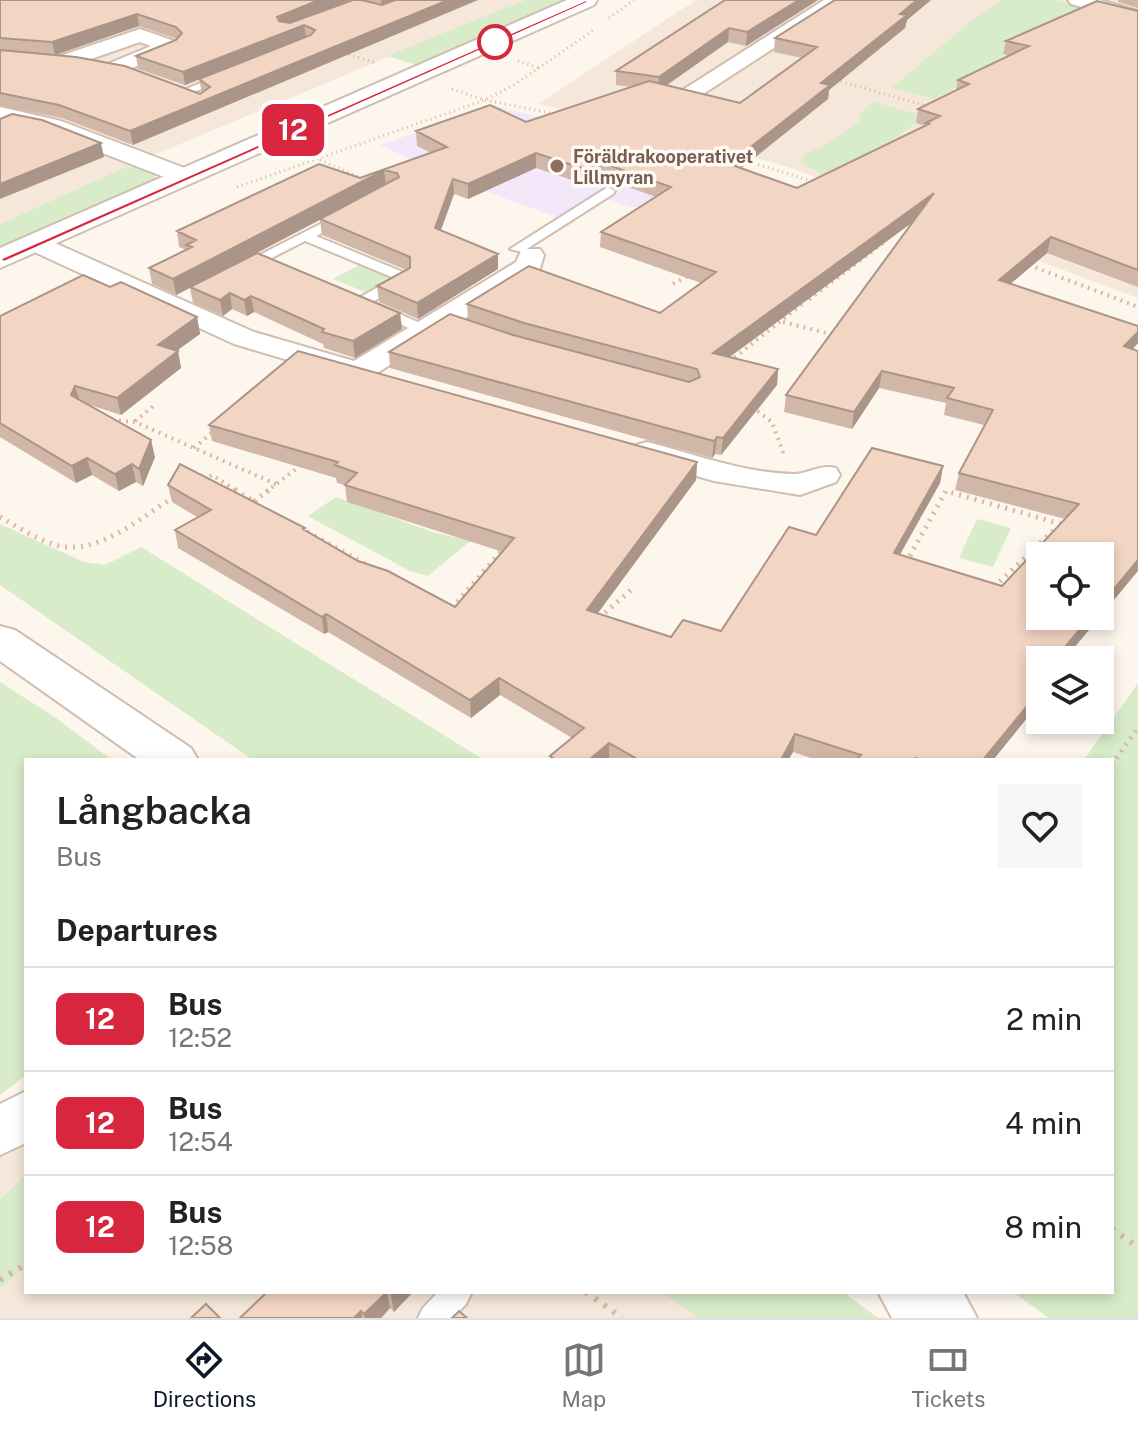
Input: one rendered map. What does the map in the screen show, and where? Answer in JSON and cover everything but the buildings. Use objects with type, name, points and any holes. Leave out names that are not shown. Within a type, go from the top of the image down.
[{"type":"street","points":[[0,259],[586,0]]},
{"type":"street","points":[[692,91],[838,0]]},
{"type":"street","points":[[1078,0],[1138,17]]},
{"type":"street","points":[[58,61],[140,35],[170,46],[114,68]]},
{"type":"street","points":[[0,114],[53,126],[186,177]]},
{"type":"street","points":[[37,243],[182,299],[244,338],[395,382]]},
{"type":"street","points":[[358,372],[444,326],[529,266],[524,252]]},
{"type":"street","points":[[623,445],[714,471],[812,480]]},
{"type":"street","points":[[0,640],[171,758]]},
{"type":"street","points":[[0,1132],[24,1115]]},
{"type":"street","points":[[913,1294],[944,1318]]},
{"type":"lane","points":[[58,61],[114,68]]},
{"type":"lane","points":[[203,101],[181,89],[240,70]]},
{"type":"lane","points":[[233,273],[390,191]]},
{"type":"lane","points":[[524,252],[608,191]]},
{"type":"lane","points":[[305,236],[405,278],[356,299],[444,326]]},
{"type":"lane","points":[[258,259],[284,270]]},
{"type":"lane","points":[[433,1318],[456,1294]]},
{"type":"path","points":[[224,191],[485,100],[540,68],[634,0]]},
{"type":"path","points":[[335,51],[378,63]]},
{"type":"path","points":[[515,60],[540,68]]},
{"type":"path","points":[[831,79],[939,110]]},
{"type":"path","points":[[446,87],[485,100],[559,115]]},
{"type":"path","points":[[740,158],[819,184]]},
{"type":"path","points":[[319,160],[390,191]]},
{"type":"path","points":[[725,365],[887,240]]},
{"type":"path","points":[[1020,261],[1138,307]]},
{"type":"path","points":[[673,284],[696,272]]},
{"type":"path","points":[[793,296],[807,301]]},
{"type":"path","points":[[783,322],[841,337]]},
{"type":"path","points":[[135,422],[156,404]]},
{"type":"path","points":[[746,405],[765,413],[775,423],[780,449],[812,480]]},
{"type":"path","points":[[102,419],[135,422],[278,485]]},
{"type":"path","points":[[194,448],[225,422]]},
{"type":"path","points":[[254,501],[315,454]]},
{"type":"path","points":[[199,483],[212,475],[267,509]]},
{"type":"path","points":[[0,517],[51,543],[75,548],[95,542],[186,490]]},
{"type":"path","points":[[920,568],[905,564],[946,491],[1061,524]]},
{"type":"path","points":[[992,589],[1074,515]]},
{"type":"path","points":[[295,525],[377,571]]},
{"type":"path","points":[[452,608],[513,537]]},
{"type":"path","points":[[589,625],[631,590]]},
{"type":"path","points":[[441,600],[465,615]]},
{"type":"path","points":[[1114,762],[1138,727]]},
{"type":"path","points":[[1114,1230],[1138,1247]]},
{"type":"path","points":[[0,1280],[24,1265]]},
{"type":"path","points":[[589,1294],[622,1318]]},
{"type":"shaded area","points":[[0,0],[525,0],[161,152],[0,224]]},
{"type":"shaded area","points":[[696,0],[1138,0],[1138,298],[794,169],[663,131],[538,104]]},
{"type":"shaded area","name":"Föräldrakooperativet Lillmyran","points":[[493,105],[595,132],[706,172],[648,207],[630,207],[605,198],[564,220],[466,184],[380,145]]},
{"type":"shaded area","points":[[0,1121],[24,1139],[24,1177],[0,1197]]},
{"type":"shaded area","points":[[24,1268],[24,1294],[665,1294],[698,1318],[0,1318],[0,1289]]},
{"type":"green space","points":[[525,0],[573,0],[423,67],[387,56]]},
{"type":"green space","points":[[1002,0],[1053,0],[1138,22],[1052,19],[1012,38],[1002,54],[1003,64],[933,99],[892,88],[971,21]]},
{"type":"green space","points":[[874,102],[921,115],[892,140],[824,176],[801,162],[806,154],[837,138],[861,120],[859,114]]},
{"type":"green space","points":[[126,167],[141,167],[155,175],[156,183],[0,250],[0,224]]},
{"type":"green space","points":[[363,263],[389,274],[386,281],[365,292],[333,279]]},
{"type":"green space","points":[[336,497],[433,532],[470,541],[428,576],[410,571],[308,516]]},
{"type":"green space","points":[[977,519],[1011,528],[993,567],[959,558]]},
{"type":"green space","points":[[0,524],[84,562],[105,565],[141,547],[481,758],[250,758],[0,585]]},
{"type":"green space","points":[[0,682],[56,718],[109,758],[24,758],[24,1077],[0,1095]]},
{"type":"green space","points":[[1138,683],[1138,1318],[1049,1318],[1016,1294],[1114,1294],[1114,758],[1085,758],[1102,734],[1114,734],[1114,717]]},
{"type":"green space","points":[[24,1177],[24,1268],[0,1289],[0,1198]]},
{"type":"green space","points":[[665,1294],[846,1294],[878,1318],[698,1318]]},
{"type":"bus line","name":"12","points":[[0,259],[586,0]]},
{"type":"place","name":"Föräldrakooperativet Lillmyran","points":[[557,166]]}]
